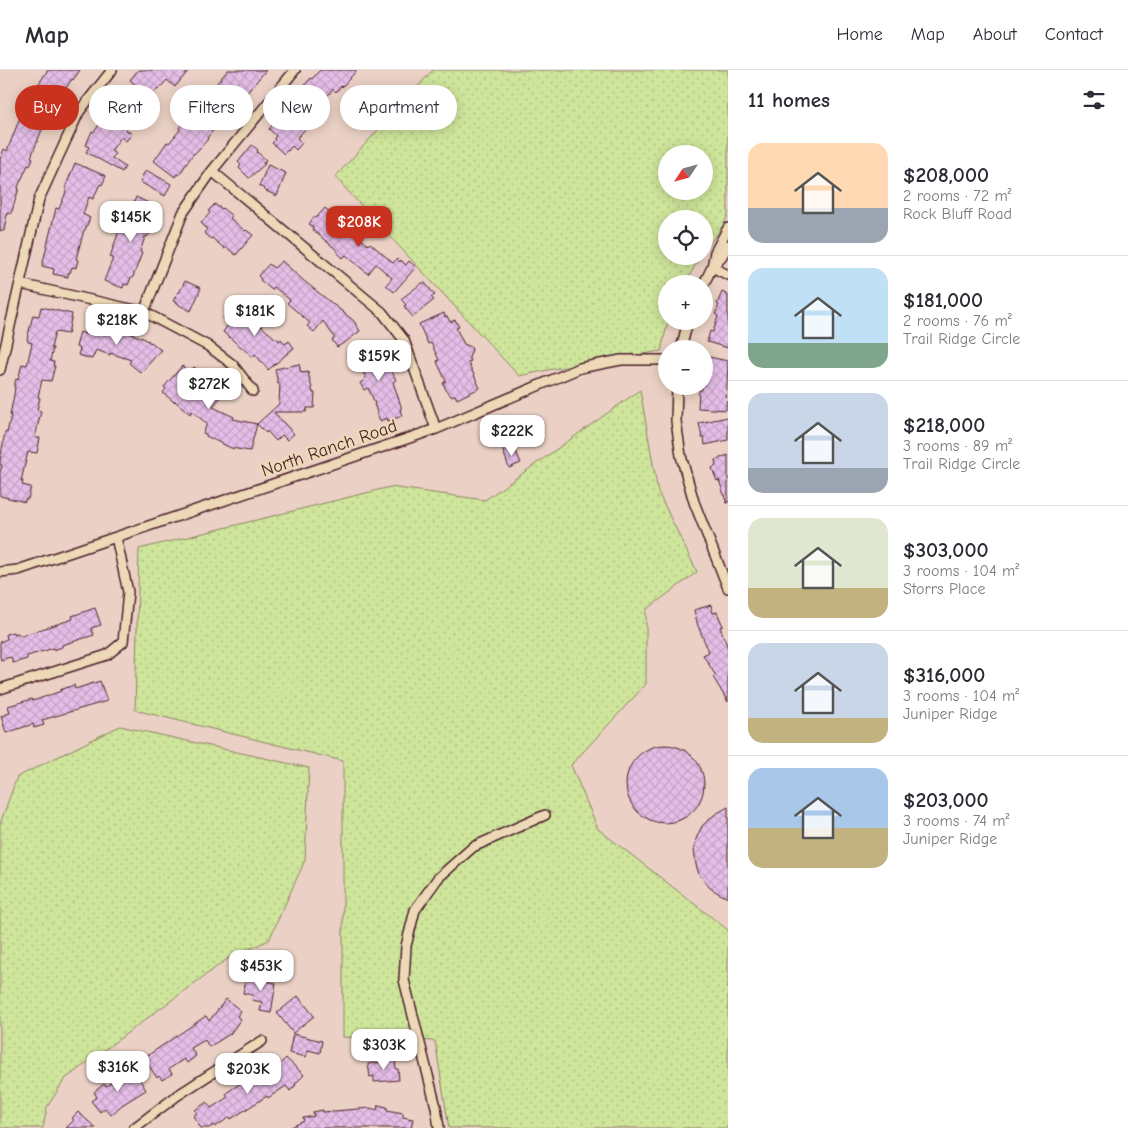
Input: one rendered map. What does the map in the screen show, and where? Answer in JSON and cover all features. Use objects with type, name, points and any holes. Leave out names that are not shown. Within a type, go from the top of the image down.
[{"type":"street","points":[[0,370],[39,199],[80,112],[112,70]]},
{"type":"street","points":[[144,312],[183,213],[212,171],[295,70]]},
{"type":"street","points":[[212,171],[382,312],[404,340],[436,429]]},
{"type":"street","points":[[708,275],[715,252],[728,228]]},
{"type":"street","points":[[712,267],[722,256],[728,245]]},
{"type":"street","points":[[712,267],[728,276]]},
{"type":"street","points":[[20,284],[144,312],[208,346],[232,364],[252,390]]},
{"type":"street","name":"North Ranch Road","points":[[0,572],[18,570],[436,429],[580,368],[620,360],[658,360]]},
{"type":"street","points":[[677,395],[676,422],[681,456],[694,502],[728,588]]},
{"type":"street","points":[[0,689],[107,655],[122,642],[128,592],[116,537]]},
{"type":"street","points":[[439,1128],[436,1107],[404,980],[406,946],[416,910],[438,878],[473,847],[545,815]]},
{"type":"street","points":[[134,1128],[178,1095],[262,1040]]},
{"type":"green space","points":[[433,70],[728,70],[728,215],[713,239],[713,210],[658,210],[658,265],[695,265],[690,275],[658,275],[658,330],[666,330],[664,340],[658,340],[658,352],[519,376],[335,177],[378,130],[457,130],[457,85],[419,85]]},
{"type":"green space","points":[[640,390],[658,492],[697,572],[646,610],[646,684],[571,765],[598,829],[728,930],[728,1128],[449,1128],[435,1041],[343,1037],[343,761],[135,710],[139,549],[390,487],[485,500]]},
{"type":"green space","points":[[120,726],[309,768],[305,860],[269,940],[226,960],[65,1079],[47,1107],[43,1128],[0,1128],[0,824],[17,777]]},
{"type":"building","points":[[48,70],[80,70],[68,85],[38,85]]},
{"type":"building","points":[[138,70],[189,70],[177,85],[173,85],[167,80],[160,88],[160,85],[136,85],[130,80]]},
{"type":"building","points":[[228,70],[266,70],[253,86],[215,85]]},
{"type":"building","points":[[320,70],[357,70],[344,85],[340,85],[336,92],[333,89],[330,93],[330,85],[305,85]]},
{"type":"building","points":[[15,130],[42,130],[31,157],[33,158],[30,166],[28,165],[18,187],[12,211],[10,214],[7,213],[4,231],[0,231],[0,159],[4,149],[7,151]]},
{"type":"building","points":[[95,130],[126,130],[132,134],[126,141],[121,137],[111,151],[115,153],[112,158],[125,167],[122,172],[86,152],[89,147],[86,145],[92,131],[94,132]]},
{"type":"building","points":[[180,130],[214,130],[208,139],[193,154],[179,175],[177,174],[175,177],[154,161],[167,142],[169,143]]},
{"type":"building","points":[[270,130],[305,130],[297,138],[302,143],[296,150],[292,146],[284,154],[272,143],[276,136]]},
{"type":"building","points":[[252,145],[266,160],[263,163],[265,164],[249,178],[239,168],[241,165],[238,162]]},
{"type":"building","points":[[75,163],[106,176],[93,199],[89,197],[83,214],[90,218],[84,230],[76,259],[78,260],[76,268],[72,267],[68,277],[53,274],[54,269],[42,266],[56,208],[59,209]]},
{"type":"building","points":[[268,165],[286,173],[277,196],[259,186]]},
{"type":"building","points":[[146,170],[171,184],[165,196],[140,182]]},
{"type":"building","points":[[136,197],[159,208],[159,212],[156,220],[154,219],[149,234],[145,237],[140,252],[142,253],[133,277],[128,285],[124,284],[123,288],[104,281],[113,258],[110,257],[123,219],[127,221]]},
{"type":"building","points":[[215,204],[232,216],[230,218],[245,231],[253,235],[236,255],[204,233],[207,229],[201,223]]},
{"type":"building","points":[[325,208],[352,227],[350,229],[368,245],[370,243],[393,263],[397,259],[406,265],[409,261],[416,267],[394,292],[386,285],[392,278],[376,264],[368,274],[346,255],[343,258],[338,251],[314,231],[313,227],[309,224]]},
{"type":"building","points":[[282,261],[354,321],[360,331],[337,347],[332,340],[335,338],[323,321],[314,332],[307,326],[310,323],[287,303],[290,300],[274,287],[272,290],[258,276],[269,264],[274,268]]},
{"type":"building","points":[[185,281],[201,288],[191,311],[173,301]]},
{"type":"building","points":[[422,283],[425,283],[435,295],[431,297],[434,300],[413,317],[401,299]]},
{"type":"building","points":[[722,292],[728,295],[728,348],[713,344],[713,340],[708,340],[710,331],[713,332],[718,316],[715,314],[719,305],[717,304]]},
{"type":"building","points":[[241,304],[252,314],[250,317],[275,338],[279,341],[281,339],[285,344],[289,341],[294,348],[268,370],[255,354],[253,357],[223,332],[228,325],[227,321],[223,318],[233,305],[237,308]]},
{"type":"building","points":[[41,307],[72,314],[68,334],[55,332],[50,361],[54,362],[53,366],[55,366],[51,381],[42,380],[37,410],[41,411],[35,438],[40,438],[37,453],[28,452],[21,481],[23,481],[22,485],[31,487],[28,499],[25,499],[25,502],[0,496],[0,472],[2,465],[0,465],[0,461],[5,432],[7,433],[11,415],[16,379],[18,380],[22,364],[27,365],[32,343],[28,342],[27,339],[33,315],[39,316]]},
{"type":"building","points":[[444,313],[450,322],[455,320],[459,327],[456,328],[464,344],[471,347],[472,350],[469,357],[471,361],[468,362],[480,388],[457,399],[455,395],[451,396],[446,390],[443,383],[446,381],[437,361],[439,360],[431,343],[428,344],[419,324]]},
{"type":"building","points":[[88,322],[143,338],[161,350],[141,373],[129,363],[131,360],[110,353],[110,355],[96,350],[92,359],[78,355],[80,349],[76,347],[80,332],[85,334]]},
{"type":"building","points":[[372,343],[374,348],[378,346],[383,353],[396,380],[393,382],[401,406],[402,416],[388,421],[387,418],[380,421],[368,388],[364,390],[360,383],[366,378],[352,352]]},
{"type":"building","points":[[713,358],[728,361],[726,410],[698,408],[699,395],[713,395]]},
{"type":"building","points":[[299,364],[301,373],[308,372],[313,393],[315,393],[314,408],[307,408],[306,412],[274,412],[294,434],[287,440],[282,435],[276,441],[257,424],[279,404],[280,383],[278,384],[275,369]]},
{"type":"building","points":[[182,366],[190,372],[194,367],[203,374],[199,379],[221,396],[213,407],[234,417],[233,419],[257,424],[250,451],[231,448],[206,436],[203,433],[207,424],[192,411],[190,414],[163,393],[166,389],[164,387]]},
{"type":"building","points":[[728,417],[728,440],[705,445],[699,423]]},
{"type":"building","points":[[514,447],[521,463],[509,468],[503,451]]},
{"type":"building","points":[[728,455],[727,504],[719,480],[717,481],[712,468],[716,466],[715,460]]},
{"type":"building","points":[[711,605],[713,613],[717,612],[723,626],[720,627],[728,648],[728,702],[713,677],[716,676],[703,655],[709,652],[698,626],[694,610]]},
{"type":"building","points":[[95,608],[101,625],[91,628],[94,635],[62,645],[62,647],[54,650],[54,648],[27,656],[27,659],[13,663],[11,657],[1,660],[0,642],[7,639],[6,634],[13,632],[14,634],[18,633],[20,636],[73,619],[72,616]]},
{"type":"building","points":[[100,681],[107,701],[42,720],[44,725],[34,728],[33,724],[6,733],[1,716],[10,713],[8,706],[32,699],[33,701],[74,685],[75,689]]},
{"type":"building","points":[[665,745],[680,748],[693,756],[701,769],[704,784],[701,799],[693,812],[680,820],[665,823],[650,820],[637,812],[629,799],[626,784],[629,769],[637,756],[650,748]]},
{"type":"building","points":[[728,807],[728,898],[710,888],[699,874],[694,849],[702,826],[714,815]]},
{"type":"building","points":[[247,975],[276,983],[271,1013],[260,1011],[262,1002],[252,1000],[253,995],[243,993]]},
{"type":"building","points":[[298,996],[314,1016],[293,1033],[277,1013]]},
{"type":"building","points":[[226,999],[241,1011],[237,1016],[241,1019],[230,1034],[209,1047],[205,1040],[191,1048],[196,1056],[187,1063],[184,1059],[169,1069],[172,1074],[162,1080],[159,1076],[157,1078],[144,1058],[206,1016],[209,1021]]},
{"type":"building","points":[[293,1034],[322,1041],[320,1053],[308,1050],[306,1057],[289,1053]]},
{"type":"building","points":[[286,1058],[304,1075],[290,1091],[286,1086],[215,1127],[214,1125],[209,1128],[201,1128],[193,1116],[197,1113],[195,1110],[207,1102],[211,1108],[228,1097],[226,1093],[241,1083],[239,1079],[249,1073],[254,1081],[263,1076],[265,1079]]},
{"type":"building","points":[[395,1060],[399,1080],[374,1082],[374,1076],[370,1077],[368,1064]]},
{"type":"building","points":[[134,1070],[146,1090],[122,1105],[111,1115],[105,1108],[100,1112],[91,1101],[97,1097],[94,1092],[104,1084],[106,1086]]},
{"type":"building","points":[[378,1105],[387,1107],[387,1110],[403,1113],[403,1117],[413,1119],[411,1128],[289,1128],[304,1121],[303,1118],[314,1116],[313,1112],[370,1108],[377,1110]]},
{"type":"building","points":[[78,1112],[96,1128],[66,1128],[74,1120],[72,1118]]}]
